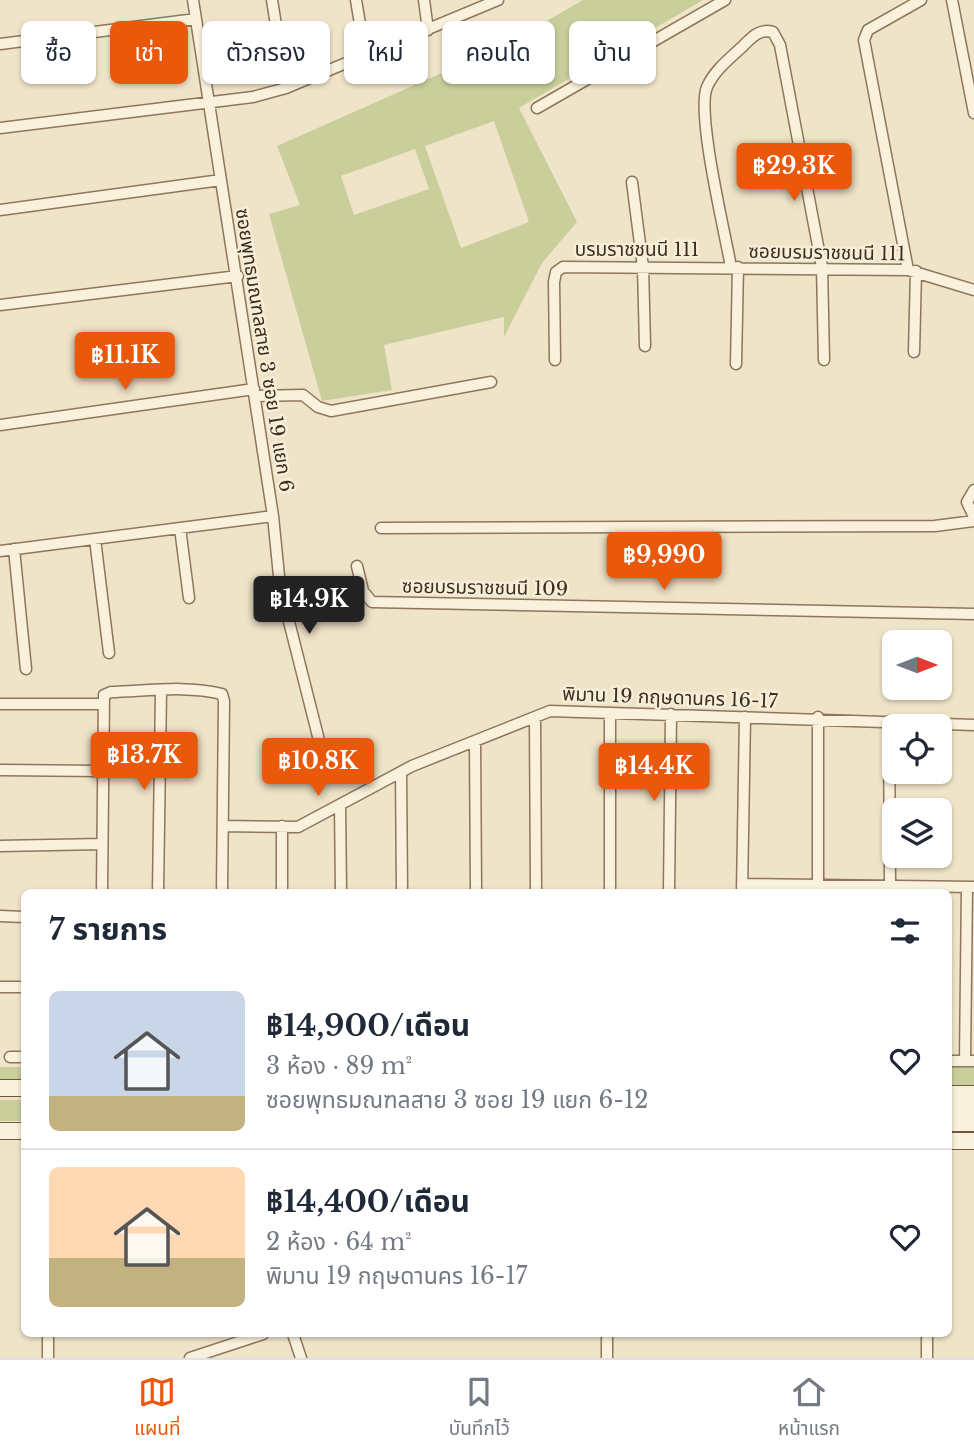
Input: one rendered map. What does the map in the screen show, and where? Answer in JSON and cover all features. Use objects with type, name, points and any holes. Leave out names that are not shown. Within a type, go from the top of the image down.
[{"type":"main road","points":[[0,1088],[21,1088]]},
{"type":"main road","points":[[952,1095],[973,1098]]},
{"type":"main road","points":[[952,1106],[973,1098]]},
{"type":"main road","points":[[952,1123],[974,1123]]},
{"type":"main road","points":[[0,1131],[21,1132]]},
{"type":"street","name":"ซอยพุทธมณฑลสาย 3 ซอย 19 แยก 6","points":[[0,551],[273,516],[193,0]]},
{"type":"street","points":[[272,0],[286,88]]},
{"type":"street","points":[[356,0],[360,21]]},
{"type":"street","points":[[424,0],[427,21]]},
{"type":"street","points":[[428,30],[498,0]]},
{"type":"street","points":[[537,108],[725,0]]},
{"type":"street","points":[[914,352],[912,271],[864,40],[868,30],[921,0]]},
{"type":"street","points":[[952,0],[974,113]]},
{"type":"street","points":[[0,44],[196,19]]},
{"type":"street","points":[[736,364],[734,267],[706,121],[706,90],[715,74],[731,57],[756,34],[766,30],[773,32],[780,45],[822,268],[824,360]]},
{"type":"street","points":[[0,128],[210,100],[253,97],[286,88],[344,63]]},
{"type":"street","points":[[0,210],[221,180]]},
{"type":"street","points":[[632,182],[643,267],[645,346]]},
{"type":"street","name":"บรมราชชนนี 111","points":[[555,360],[556,272],[574,266],[719,267]]},
{"type":"street","name":"ซอยบรมราชชนนี 111","points":[[719,267],[912,271],[974,290]]},
{"type":"street","points":[[0,305],[237,276]]},
{"type":"street","points":[[0,425],[255,393],[303,395],[318,407],[331,411],[491,382]]},
{"type":"street","points":[[381,528],[935,526],[974,519],[967,502],[974,490]]},
{"type":"street","points":[[273,516],[280,586],[324,760]]},
{"type":"street","points":[[180,528],[189,598]]},
{"type":"street","points":[[95,539],[109,653]]},
{"type":"street","points":[[14,549],[26,669]]},
{"type":"street","name":"ซอยบรมราชชนนี 109","points":[[357,566],[363,591],[372,602],[974,614]]},
{"type":"street","points":[[158,889],[161,691]]},
{"type":"street","points":[[102,889],[104,695],[111,692],[161,691],[222,694],[222,889]]},
{"type":"street","points":[[0,704],[104,704]]},
{"type":"street","name":"พิมาน 19 กฤษดานคร 16-17","points":[[223,825],[298,827],[401,772],[550,711],[882,721]]},
{"type":"street","points":[[610,713],[610,889]]},
{"type":"street","points":[[669,889],[671,714]]},
{"type":"street","points":[[535,718],[536,889]]},
{"type":"street","points":[[745,718],[742,888],[818,885],[839,889],[890,886],[970,887],[970,1061],[952,1061]]},
{"type":"street","points":[[818,718],[818,885]]},
{"type":"street","name":"พิมาน 19 กฤษดานคร 16-17","points":[[952,723],[974,724]]},
{"type":"street","points":[[475,741],[476,889]]},
{"type":"street","points":[[0,770],[103,771]]},
{"type":"street","points":[[401,772],[402,889]]},
{"type":"street","points":[[889,784],[890,886]]},
{"type":"street","points":[[340,805],[341,889]]},
{"type":"street","points":[[282,826],[282,889]]},
{"type":"street","points":[[0,846],[102,844]]},
{"type":"street","points":[[0,916],[21,916]]},
{"type":"street","points":[[0,987],[21,987]]},
{"type":"street","points":[[10,1057],[21,1057]]},
{"type":"street","points":[[48,1337],[48,1358]]},
{"type":"street","points":[[190,1358],[207,1355],[255,1337]]},
{"type":"street","points":[[294,1337],[301,1358]]},
{"type":"street","points":[[607,1337],[607,1358]]},
{"type":"street","points":[[927,1337],[927,1358]]},
{"type":"green space","points":[[583,0],[703,0],[656,28],[656,21],[569,21],[569,79],[519,108],[577,222],[542,263],[504,337],[504,317],[384,345],[392,390],[322,401],[269,214],[300,205],[277,146],[417,84],[428,84],[428,79],[442,73],[442,84],[555,84],[555,21],[547,21]],"holes":[[[494,121],[529,222],[461,248],[425,146]],[[415,149],[429,189],[354,215],[341,176]]]},
{"type":"green space","points":[[952,1066],[974,1067],[974,1089],[952,1089]]},
{"type":"green space","points":[[0,1067],[21,1067],[21,1083],[0,1083]]},
{"type":"green space","points":[[0,1100],[21,1100],[21,1121],[0,1121]]}]
